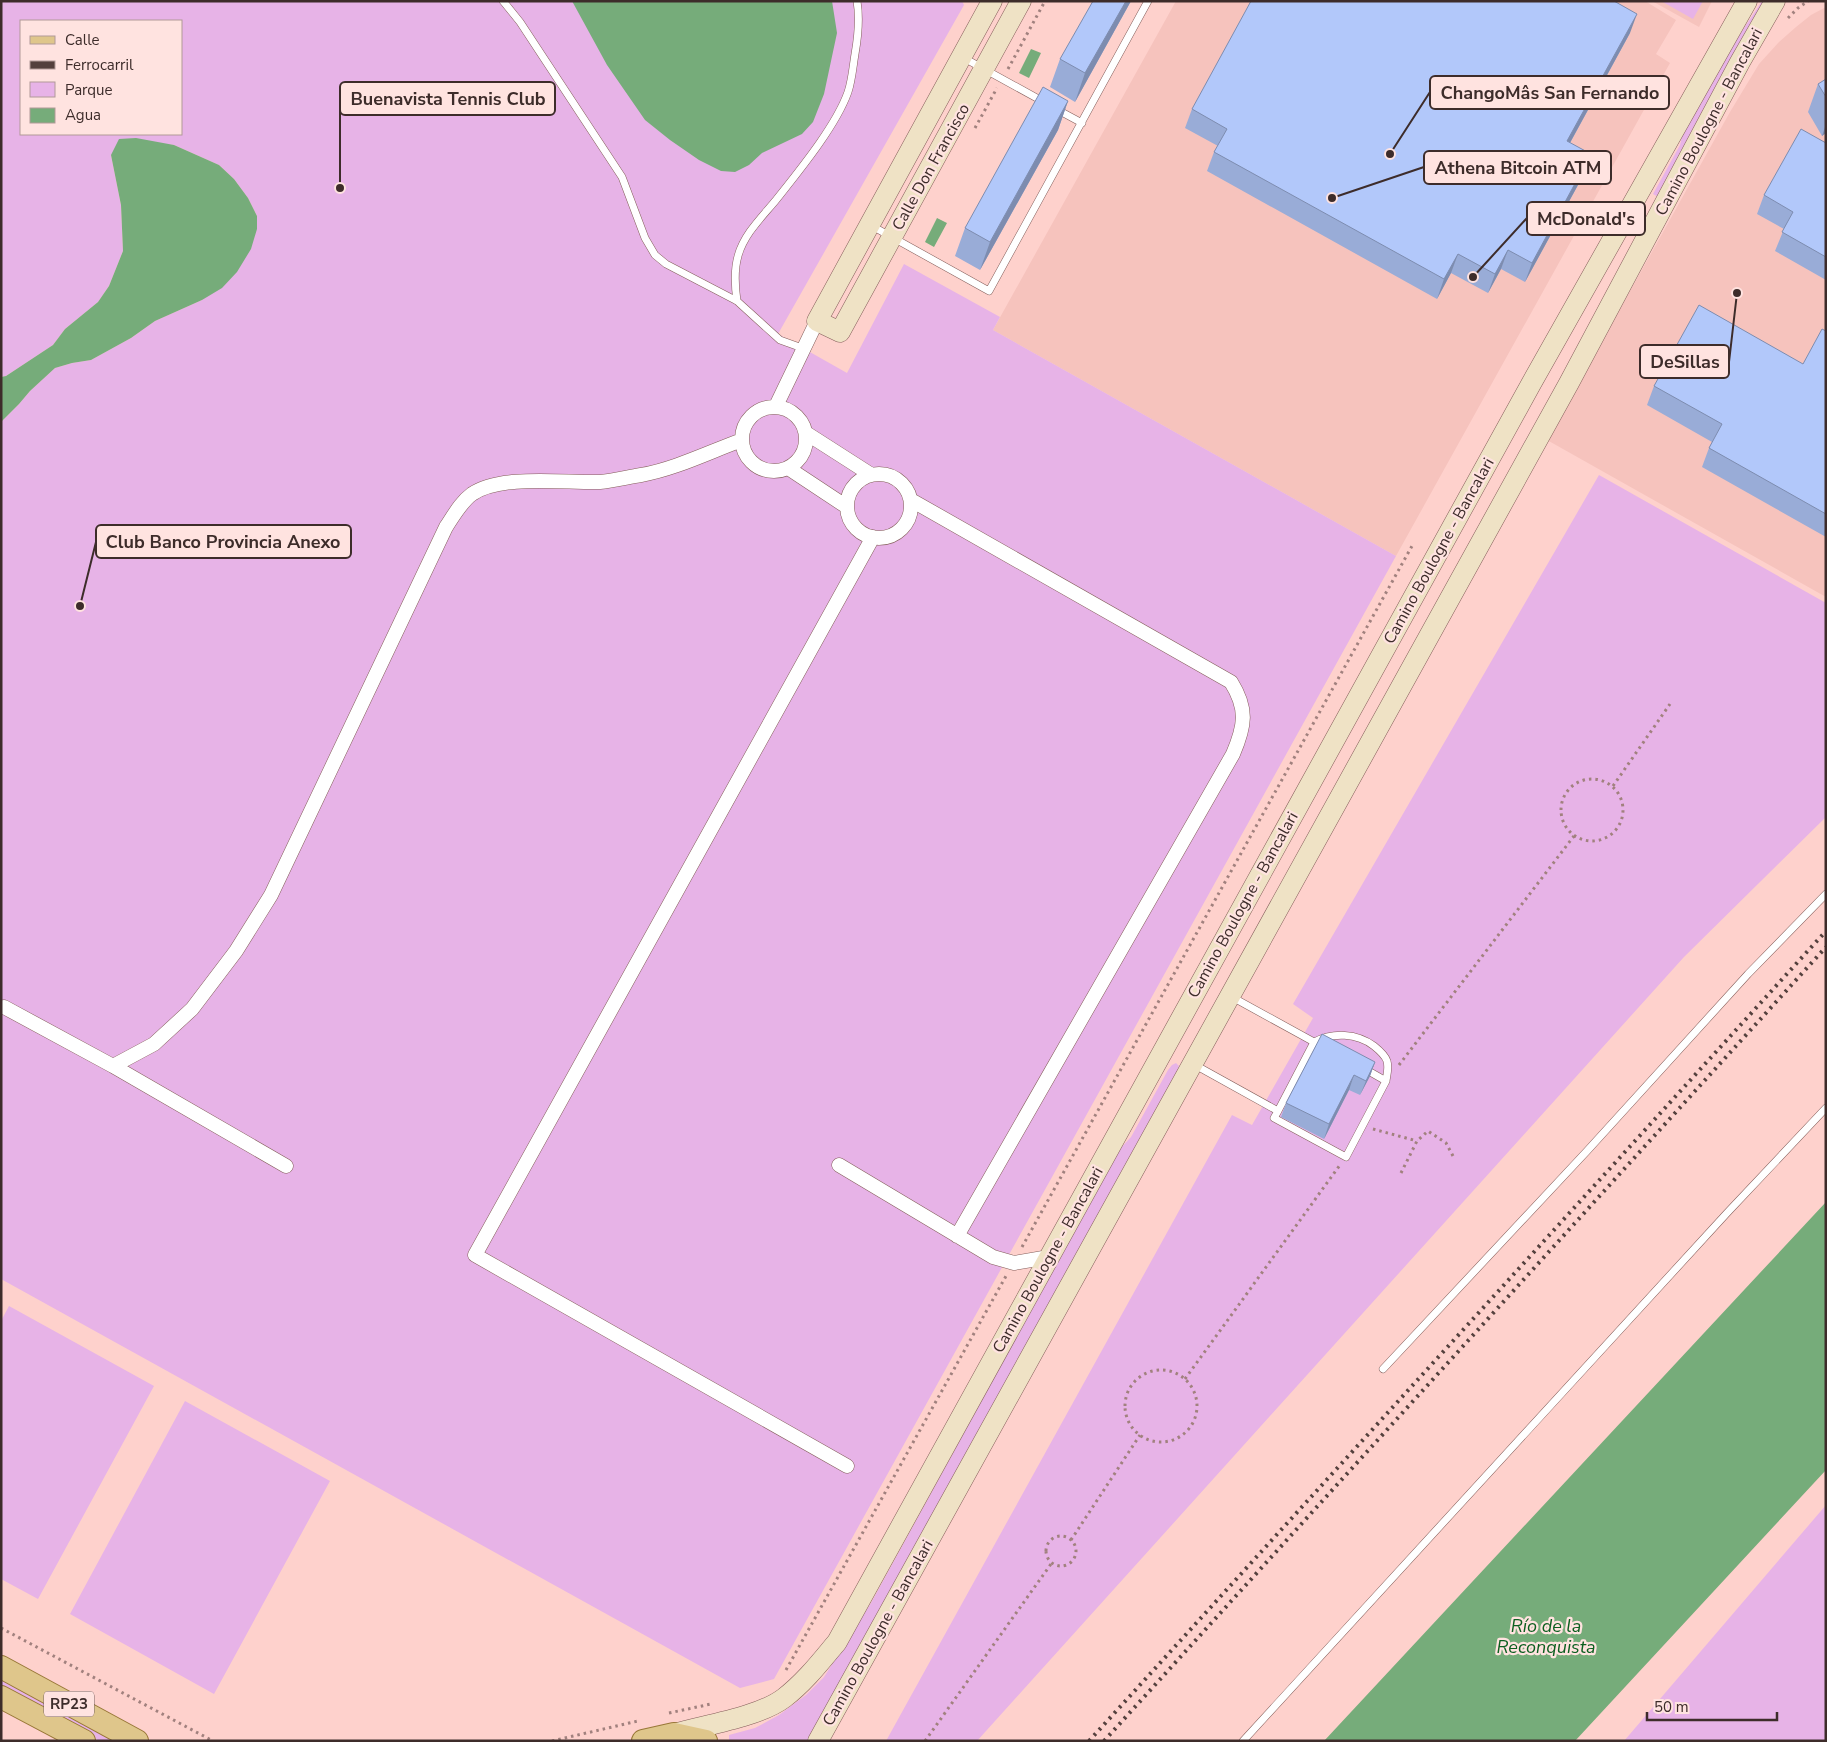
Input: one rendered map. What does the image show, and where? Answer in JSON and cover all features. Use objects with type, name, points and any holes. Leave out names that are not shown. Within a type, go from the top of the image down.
[{"type":"main road","name":"Calle Don Francisco","points":[[992,1],[817,321],[840,332],[1021,1]]},
{"type":"main road","name":"Camino Boulogne - Bancalari","points":[[671,1724],[762,1711],[783,1699],[807,1678],[837,1642],[1521,402],[1747,1]]},
{"type":"main road","name":"Camino Boulogne - Bancalari","points":[[818,1741],[1569,383],[1740,62],[1775,1]]},
{"type":"main road","name":"RP23","points":[[1,1667],[137,1741]]},
{"type":"main road","name":"RP23","points":[[1,1697],[84,1741]]},
{"type":"main road","points":[[641,1731],[671,1724],[706,1741]]},
{"type":"street","points":[[776,406],[817,321]]},
{"type":"street","points":[[776,406],[787,409],[796,415],[806,433],[806,444],[803,454],[788,468],[778,471],[758,466],[750,460],[744,451],[743,430],[748,420],[756,412],[765,408],[776,406]]},
{"type":"street","points":[[806,433],[870,474]]},
{"type":"street","points":[[113,1066],[154,1044],[192,1009],[236,951],[262,910],[271,895],[446,527],[459,507],[472,494],[487,487],[506,483],[601,482],[644,474],[667,468],[742,440]]},
{"type":"street","points":[[788,468],[847,507]]},
{"type":"street","points":[[881,473],[892,476],[908,490],[911,500],[908,520],[893,535],[873,537],[863,534],[849,518],[848,497],[860,479],[870,474],[881,473]]},
{"type":"street","points":[[911,500],[1231,682],[1241,701],[1244,716],[1242,733],[1233,754],[956,1236]]},
{"type":"street","points":[[846,1466],[475,1255],[873,537]]},
{"type":"street","points":[[4,1007],[113,1066],[286,1166]]},
{"type":"street","points":[[839,1165],[993,1257],[1014,1263],[1049,1257]]},
{"type":"lane","points":[[503,1],[520,22],[622,177],[645,238],[655,255],[666,264],[737,301],[780,340],[805,349]]},
{"type":"lane","points":[[737,301],[735,278],[738,256],[747,234],[825,135],[841,108],[848,90],[858,39],[859,12],[857,1]]},
{"type":"lane","points":[[870,225],[989,291],[1148,1]]},
{"type":"lane","points":[[962,57],[1082,123]]},
{"type":"lane","points":[[1382,1369],[1568,1172],[1748,974],[1826,894]]},
{"type":"lane","points":[[1230,996],[1330,1051]]},
{"type":"lane","points":[[1334,1035],[1353,1036],[1368,1041],[1386,1060],[1388,1070],[1386,1081],[1346,1157],[1274,1118],[1314,1042],[1323,1037],[1334,1035]]},
{"type":"lane","points":[[1192,1064],[1278,1111]]},
{"type":"lane","points":[[1354,1064],[1386,1081]]},
{"type":"lane","points":[[1244,1741],[1720,1220],[1826,1108]]},
{"type":"path","points":[[783,1676],[1412,546]]},
{"type":"path","points":[[1613,786],[1670,704]]},
{"type":"path","points":[[1594,778],[1604,780],[1613,786],[1620,794],[1624,804],[1624,815],[1617,830],[1605,839],[1594,842],[1574,836],[1562,819],[1560,809],[1562,799],[1567,790],[1584,779],[1594,778]]},
{"type":"path","points":[[1386,1081],[1574,836]]},
{"type":"path","points":[[1362,1126],[1416,1141]]},
{"type":"path","points":[[1401,1173],[1416,1141],[1428,1131],[1446,1143],[1453,1156]]},
{"type":"path","points":[[1185,1379],[1346,1157]]},
{"type":"path","points":[[1164,1370],[1175,1373],[1185,1379],[1192,1389],[1196,1400],[1196,1412],[1192,1424],[1185,1433],[1175,1439],[1163,1442],[1151,1440],[1140,1435],[1132,1426],[1126,1414],[1125,1404],[1133,1383],[1142,1375],[1152,1371],[1164,1370]]},
{"type":"path","points":[[1071,1540],[1140,1435]]},
{"type":"path","points":[[1058,1536],[1071,1540],[1076,1550],[1074,1560],[1060,1567],[1051,1564],[1046,1554],[1047,1545],[1050,1541],[1058,1536]]},
{"type":"path","points":[[926,1741],[1051,1564]]},
{"type":"path","points":[[1,1628],[213,1741]]},
{"type":"path","points":[[671,1724],[714,1704]]},
{"type":"path","points":[[552,1741],[641,1731]]},
{"type":"shaded area","points":[[1176,1],[1645,1],[1676,20],[1656,54],[1670,63],[1396,556],[993,330]]},
{"type":"shaded area","points":[[1652,1],[1712,1],[1699,27]]},
{"type":"shaded area","points":[[1826,7],[1826,597],[1547,440],[1730,112],[1759,64],[1796,27],[1811,15]]},
{"type":"green space","points":[[1,1],[962,1],[964,5],[778,334],[847,373],[904,264],[1000,317],[993,330],[1396,556],[774,1679],[740,1688],[1,1279],[1,422],[55,368],[91,360],[131,338],[155,321],[202,300],[257,229],[257,216],[248,198],[234,179],[219,165],[174,145],[162,144],[111,155],[121,205],[123,251],[109,286],[98,302],[65,329],[53,345],[6,376],[1,377]]},
{"type":"green space","points":[[1661,1],[1703,1],[1693,19]]},
{"type":"green space","points":[[1762,1],[1769,1],[1660,198],[1653,194],[1680,145],[1687,114]]},
{"type":"green space","points":[[1599,475],[1826,603],[1826,817],[1684,957],[977,1741],[886,1741],[1232,1115],[1252,1125],[1313,1018],[1293,1004]]},
{"type":"green space","points":[[1176,1063],[1179,1066],[1177,1074],[812,1741],[729,1741],[729,1735],[755,1728],[779,1715],[806,1695],[824,1677],[871,1603],[1119,1150],[1131,1137],[1168,1070]]},
{"type":"green space","points":[[9,1306],[154,1386],[38,1599],[1,1579],[1,1321]]},
{"type":"green space","points":[[185,1401],[330,1481],[214,1694],[70,1614]]},
{"type":"green space","points":[[1826,1505],[1826,1741],[1624,1741]]},
{"type":"green space","points":[[1,1679],[117,1741],[100,1741],[1,1688]]},
{"type":"water","points":[[572,1],[832,1],[837,33],[824,94],[813,122],[802,134],[762,153],[749,165],[735,172],[721,171],[699,160],[645,120],[607,65]]},
{"type":"water","points":[[1031,49],[1041,53],[1029,78],[1019,73]]},
{"type":"water","points":[[136,138],[174,145],[219,165],[234,179],[248,198],[257,216],[257,229],[251,249],[237,272],[222,288],[202,300],[155,321],[131,338],[91,360],[55,368],[1,422],[1,377],[6,376],[53,345],[65,329],[98,302],[109,286],[123,251],[121,205],[111,155],[119,139]]},
{"type":"water","points":[[937,218],[947,223],[934,247],[925,242]]},
{"type":"water","name":"Río de la Reconquista","points":[[1826,1202],[1826,1470],[1575,1741],[1324,1741]]},
{"type":"building","points":[[1093,1],[1126,1],[1085,73],[1060,59]]},
{"type":"building","points":[[1251,1],[1614,1],[1637,14],[1567,141],[1591,154],[1532,263],[1508,250],[1495,274],[1458,254],[1444,279],[1214,152],[1227,129],[1192,109]]},
{"type":"building","points":[[1826,79],[1826,97],[1818,84]]},
{"type":"building","points":[[1043,87],[1068,101],[990,242],[965,228]]},
{"type":"building","points":[[1801,129],[1826,143],[1826,257],[1782,232],[1793,212],[1764,195]]},
{"type":"building","points":[[1699,305],[1803,364],[1822,329],[1826,331],[1826,514],[1709,448],[1722,424],[1654,386]]},
{"type":"building","points":[[1322,1034],[1375,1062],[1366,1081],[1354,1075],[1329,1124],[1286,1103]]},
{"type":"railway","points":[[1089,1741],[1826,931]]},
{"type":"railway","points":[[1104,1741],[1826,947]]},
{"type":"place","name":"ChangoMâs San Fernando","points":[[1390,154]]},
{"type":"place","name":"Buenavista Tennis Club","points":[[340,188]]},
{"type":"place","name":"Athena Bitcoin ATM","points":[[1332,198]]},
{"type":"place","name":"McDonald's","points":[[1473,277]]},
{"type":"place","name":"DeSillas","points":[[1737,293]]},
{"type":"place","name":"Club Banco Provincia Anexo","points":[[80,606]]}]
